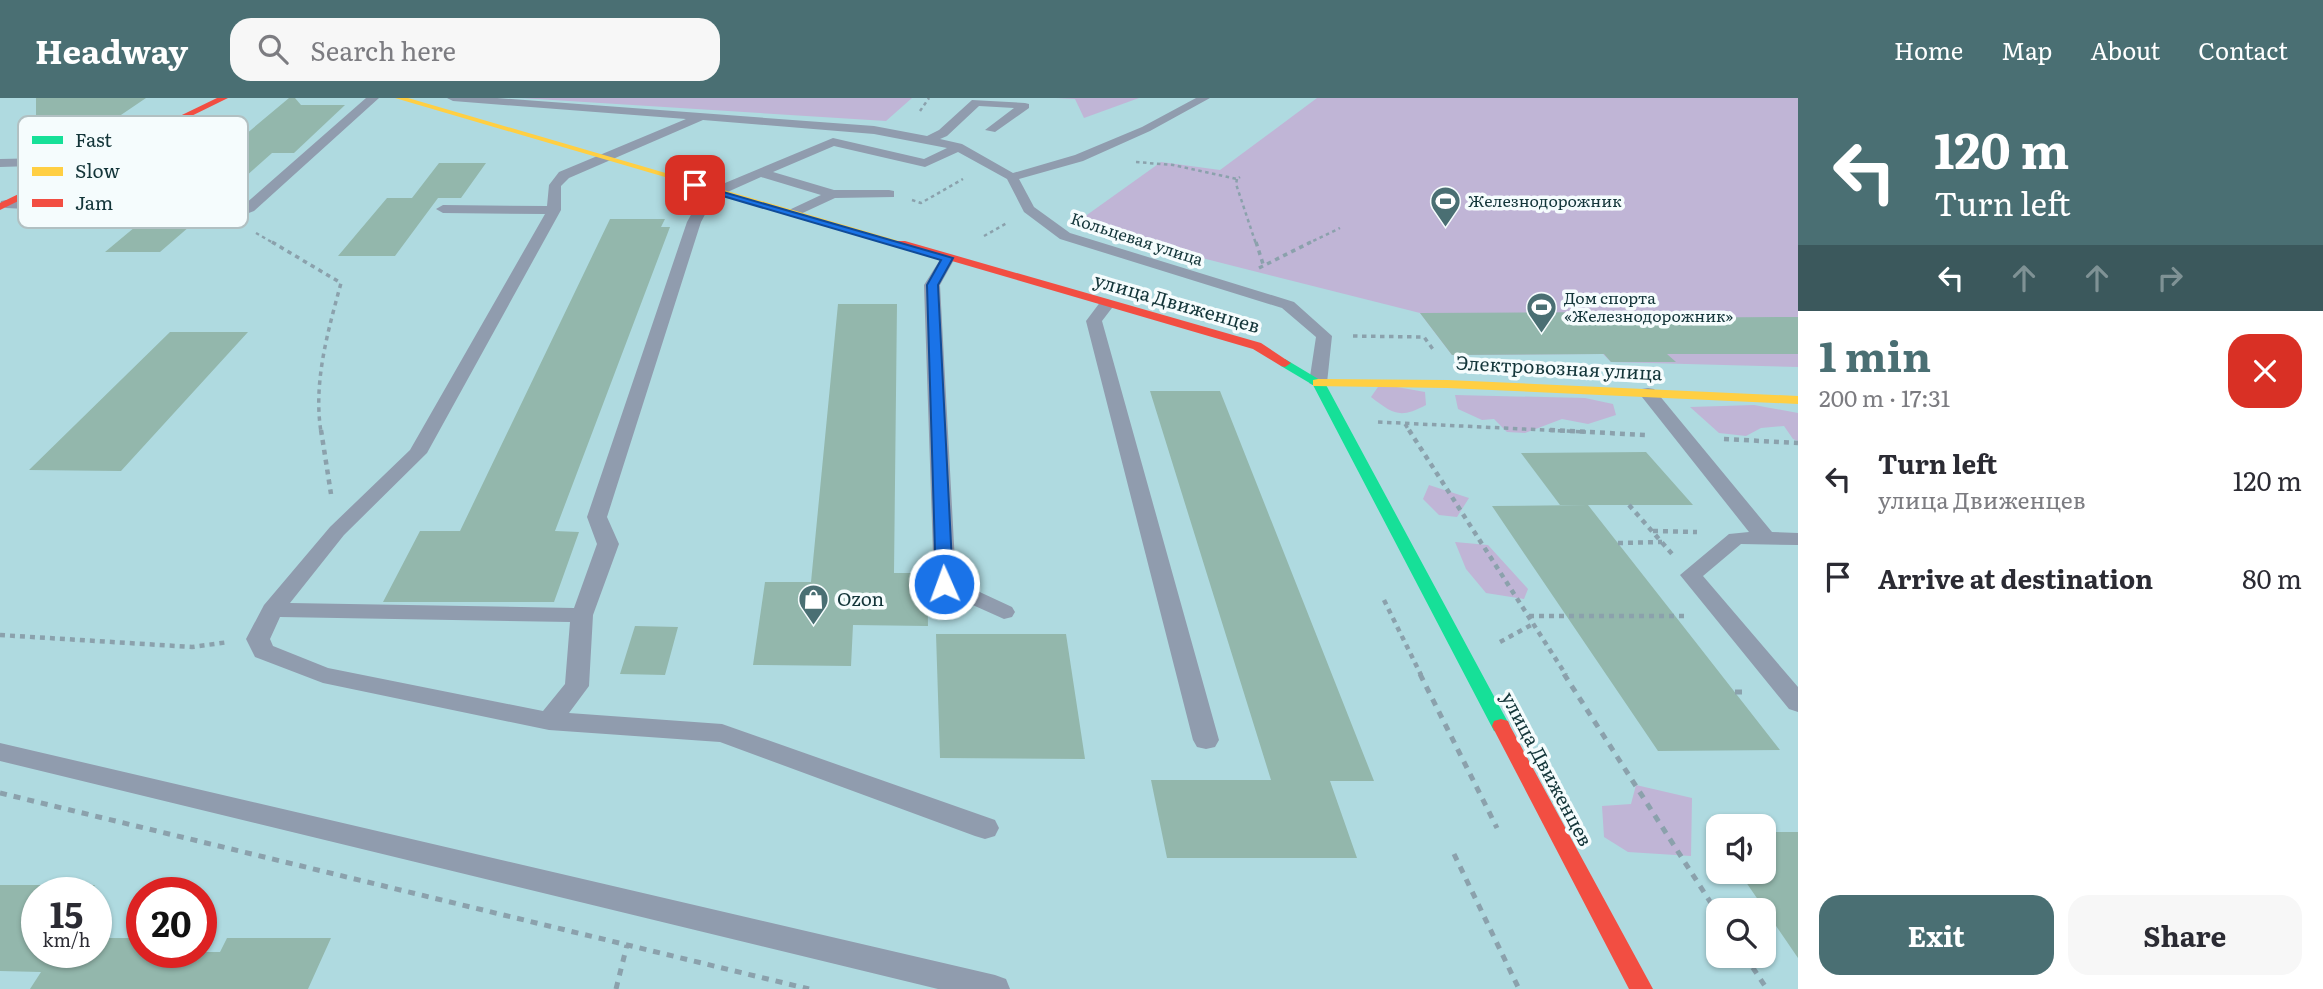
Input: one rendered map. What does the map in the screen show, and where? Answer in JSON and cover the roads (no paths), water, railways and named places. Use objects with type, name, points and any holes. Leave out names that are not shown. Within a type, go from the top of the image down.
[{"type":"street","points":[[187,116],[224,98]]},
{"type":"street","name":"улица Движенцев","points":[[399,98],[1256,346],[1318,383],[1641,989]]},
{"type":"street","name":"Электровозная улица","points":[[1318,383],[1447,384],[1798,400]]},
{"type":"lane","points":[[248,208],[373,98]]},
{"type":"lane","points":[[453,98],[874,130],[930,139],[958,147],[1012,177],[1079,158],[1146,129],[1205,98]]},
{"type":"lane","points":[[930,139],[943,133],[976,102],[1025,106],[991,130]]},
{"type":"lane","points":[[701,117],[564,175],[555,185],[554,210],[418,453],[337,531],[272,611],[258,639],[263,651],[323,676],[549,721],[722,733],[985,828]]},
{"type":"lane","points":[[549,721],[576,686],[582,615],[608,544],[597,517],[694,222],[703,205],[718,191],[833,142],[925,163],[958,147]]},
{"type":"lane","points":[[0,163],[18,163]]},
{"type":"lane","points":[[761,173],[833,194],[889,194]]},
{"type":"lane","name":"Кольцевая улица","points":[[1012,177],[1029,209],[1065,236],[1288,305],[1324,336],[1318,383]]},
{"type":"lane","points":[[794,213],[833,194]]},
{"type":"lane","points":[[443,209],[554,210]]},
{"type":"lane","points":[[948,258],[932,285],[944,584],[1004,612]]},
{"type":"lane","points":[[1107,304],[1094,321],[1206,740]]},
{"type":"lane","points":[[1648,393],[1766,539]]},
{"type":"lane","points":[[1798,539],[1736,538],[1691,575],[1798,703]]},
{"type":"lane","points":[[272,611],[582,615]]},
{"type":"lane","points":[[0,752],[995,989]]},
{"type":"place","name":"Железнодорожник","points":[[1445,228]]},
{"type":"place","name":"Дом спорта «Железнодорожник»","points":[[1541,334]]},
{"type":"place","name":"Ozon","points":[[814,626]]}]
